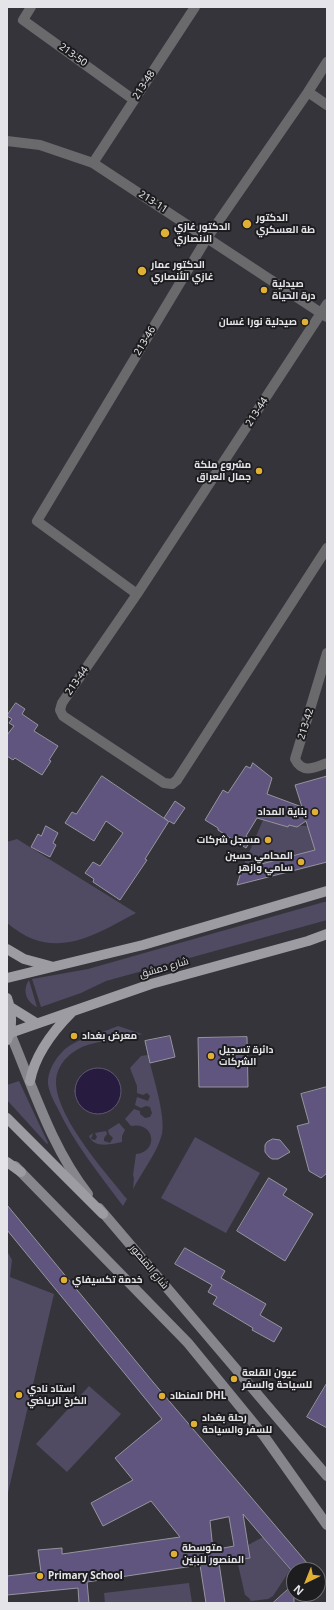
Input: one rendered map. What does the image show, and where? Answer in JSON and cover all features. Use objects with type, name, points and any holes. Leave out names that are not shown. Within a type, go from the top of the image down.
[{"type":"main road","points":[[7,978],[143,945],[325,892]]},
{"type":"main road","name":"شارع دمشق","points":[[8,1037],[36,1023],[151,984],[308,941],[327,934]]},
{"type":"main road","points":[[7,949],[24,959],[38,964],[54,966]]},
{"type":"main road","points":[[8,1004],[36,1023]]},
{"type":"main road","points":[[8,1004],[12,1021],[8,1037]]},
{"type":"main road","points":[[30,1081],[31,1075],[44,1047],[58,1027],[74,1010]]},
{"type":"main road","name":"شارع المنصور","points":[[8,1037],[30,1081],[51,1134],[74,1176],[103,1214],[327,1476]]},
{"type":"main road","points":[[7,1118],[103,1214]]},
{"type":"main road","points":[[7,1158],[188,1343],[264,1436],[327,1525]]},
{"type":"main road","points":[[7,1162],[21,1172]]},
{"type":"street","name":"213-50","points":[[31,7],[23,20],[134,100]]},
{"type":"street","name":"213-48","points":[[93,163],[194,7]]},
{"type":"street","name":"213-46","points":[[137,594],[37,521],[207,238],[308,92],[327,62]]},
{"type":"street","points":[[308,92],[327,105]]},
{"type":"street","name":"213-11","points":[[7,141],[40,145],[93,163],[324,315]]},
{"type":"street","name":"213-44","points":[[327,304],[324,315],[62,703],[60,710],[63,716],[164,783],[172,784],[177,780],[327,548]]},
{"type":"street","name":"213-42","points":[[327,653],[295,759],[303,769],[308,769],[327,763]]},
{"type":"shaded area","points":[[263,820],[272,823],[274,821],[288,827],[289,825],[308,826],[315,850],[242,869]]},
{"type":"shaded area","points":[[17,839],[136,913],[88,937],[72,942],[56,943],[40,941],[24,935],[7,923],[7,842]]},
{"type":"shaded area","points":[[327,902],[327,920],[106,981],[81,993],[41,1007],[32,979],[88,969]]},
{"type":"shaded area","points":[[29,980],[37,1007],[30,1002],[26,995],[26,988]]},
{"type":"shaded area","points":[[118,1026],[142,1034],[91,1044],[75,1051],[67,1057],[61,1065],[57,1074],[56,1084],[59,1098],[65,1113],[74,1129],[95,1160],[127,1199],[123,1206],[87,1158],[71,1133],[49,1090],[48,1084],[52,1066],[63,1051],[74,1043]]},
{"type":"shaded area","points":[[148,1055],[158,1094],[163,1126],[160,1141],[133,1189],[136,1154],[143,1152],[148,1148],[151,1143],[151,1137],[145,1128],[131,1126],[125,1119],[134,1109],[140,1111],[140,1114],[145,1118],[150,1117],[152,1113],[150,1107],[146,1106],[141,1108],[135,1105],[137,1097],[148,1101],[150,1096],[147,1093],[143,1095],[137,1093],[137,1086],[130,1068],[141,1056]]},
{"type":"shaded area","points":[[98,1068],[111,1072],[117,1078],[121,1091],[117,1104],[111,1110],[98,1114],[85,1110],[79,1104],[75,1091],[79,1078],[85,1072]]},
{"type":"shaded area","points":[[19,1081],[48,1143],[47,1144],[7,1100],[7,1085]]},
{"type":"shaded area","points":[[119,1123],[125,1130],[122,1136],[122,1142],[104,1145],[95,1143],[91,1140],[89,1136],[93,1133],[91,1139],[95,1140],[97,1137],[95,1133],[106,1131],[107,1134],[104,1141],[110,1143],[113,1138],[109,1134],[108,1130]]},
{"type":"shaded area","points":[[195,1137],[260,1173],[226,1233],[161,1198]]},
{"type":"shaded area","name":"استاد نادي الكرخ الرياضي","points":[[7,1251],[12,1260],[10,1277],[54,1294],[7,1497]]},
{"type":"shaded area","points":[[89,1386],[121,1414],[67,1472],[36,1444]]},
{"type":"shaded area","points":[[263,1537],[286,1565],[286,1576],[273,1596],[268,1599],[251,1601],[245,1595],[237,1560],[250,1558],[248,1545]]},
{"type":"shaded area","points":[[189,1583],[192,1603],[105,1603],[104,1593]]},
{"type":"building","points":[[16,703],[25,709],[22,714],[38,725],[34,731],[58,746],[42,775],[15,758],[13,760],[7,756],[7,735],[14,726],[9,723],[12,719],[7,716]]},
{"type":"building","points":[[253,763],[272,778],[267,794],[302,807],[295,785],[327,776],[327,862],[237,885],[242,869],[315,850],[306,821],[297,827],[289,825],[288,827],[257,818],[246,836],[251,840],[246,848],[205,820],[223,790],[228,793],[246,766],[250,768]]},
{"type":"building","points":[[102,776],[168,821],[164,818],[175,801],[185,808],[174,824],[169,821],[145,859],[147,860],[120,900],[93,882],[94,879],[85,873],[93,862],[100,866],[123,833],[106,821],[94,841],[65,823],[72,812],[76,814]]},
{"type":"building","points":[[46,826],[58,833],[53,843],[56,845],[50,857],[31,847],[38,834],[41,836]]},
{"type":"building","points":[[170,1036],[175,1057],[150,1063],[145,1041]]},
{"type":"building","points":[[247,1037],[248,1087],[199,1087],[198,1038]]},
{"type":"building","points":[[327,1087],[327,1173],[321,1178],[309,1171],[297,1126],[309,1123],[301,1094]]},
{"type":"building","points":[[273,1139],[280,1140],[290,1152],[278,1159],[272,1159],[269,1157],[265,1152],[265,1145]]},
{"type":"building","points":[[269,1178],[287,1189],[283,1195],[313,1214],[285,1261],[237,1231]]},
{"type":"building","points":[[7,1205],[153,1382],[306,1562],[286,1562],[286,1564],[243,1514],[250,1558],[219,1563],[225,1603],[206,1603],[200,1565],[87,1582],[89,1603],[79,1603],[78,1588],[7,1595],[7,1576],[41,1572],[38,1550],[62,1548],[62,1554],[180,1537],[151,1501],[103,1526],[91,1503],[133,1480],[115,1458],[162,1419],[7,1230]],"holes":[[[229,1517],[234,1546],[213,1550],[210,1521]]]},
{"type":"building","points":[[185,1248],[225,1271],[221,1278],[266,1304],[260,1315],[282,1328],[274,1342],[252,1330],[253,1328],[213,1304],[217,1297],[208,1292],[212,1285],[175,1264]]},
{"type":"building","points":[[327,1383],[327,1428],[307,1417]]},
{"type":"building","points":[[286,1591],[286,1602],[294,1602],[294,1603],[273,1603]]},
{"type":"place","name":"الدكتور طة العسكري","points":[[247,224]]},
{"type":"place","name":"الدكتور غازي الانصاري","points":[[165,233]]},
{"type":"place","name":"الدكتور عمار غازي الأنصاري","points":[[142,271]]},
{"type":"place","name":"صيدلية درة الحياة","points":[[264,290]]},
{"type":"place","name":"صيدلية نورا غسان","points":[[305,322]]},
{"type":"place","name":"مشروع ملكة جمال العراق","points":[[259,471]]},
{"type":"place","name":"بناية المداد","points":[[315,812]]},
{"type":"place","name":"مسجل شركات","points":[[268,840]]},
{"type":"place","name":"المحامي حسين سامي وازهر","points":[[301,862]]},
{"type":"place","name":"معرض بغداد","points":[[74,1036]]},
{"type":"place","name":"دائرة تسجيل الشركات","points":[[211,1056]]},
{"type":"place","name":"خدمة تكسيفاي","points":[[64,1280]]},
{"type":"place","name":"عيون القلعة للسياحة والسفر","points":[[234,1379]]},
{"type":"place","name":"استاد نادي الكرخ الرياضي","points":[[19,1395]]},
{"type":"place","name":"المنطاد DHL","points":[[162,1396]]},
{"type":"place","name":"رحلة بغداد للسفر والسياحة","points":[[194,1424]]},
{"type":"place","name":"متوسطة المنصور للبنين","points":[[174,1554]]},
{"type":"place","name":"Primary School","points":[[40,1576]]}]
